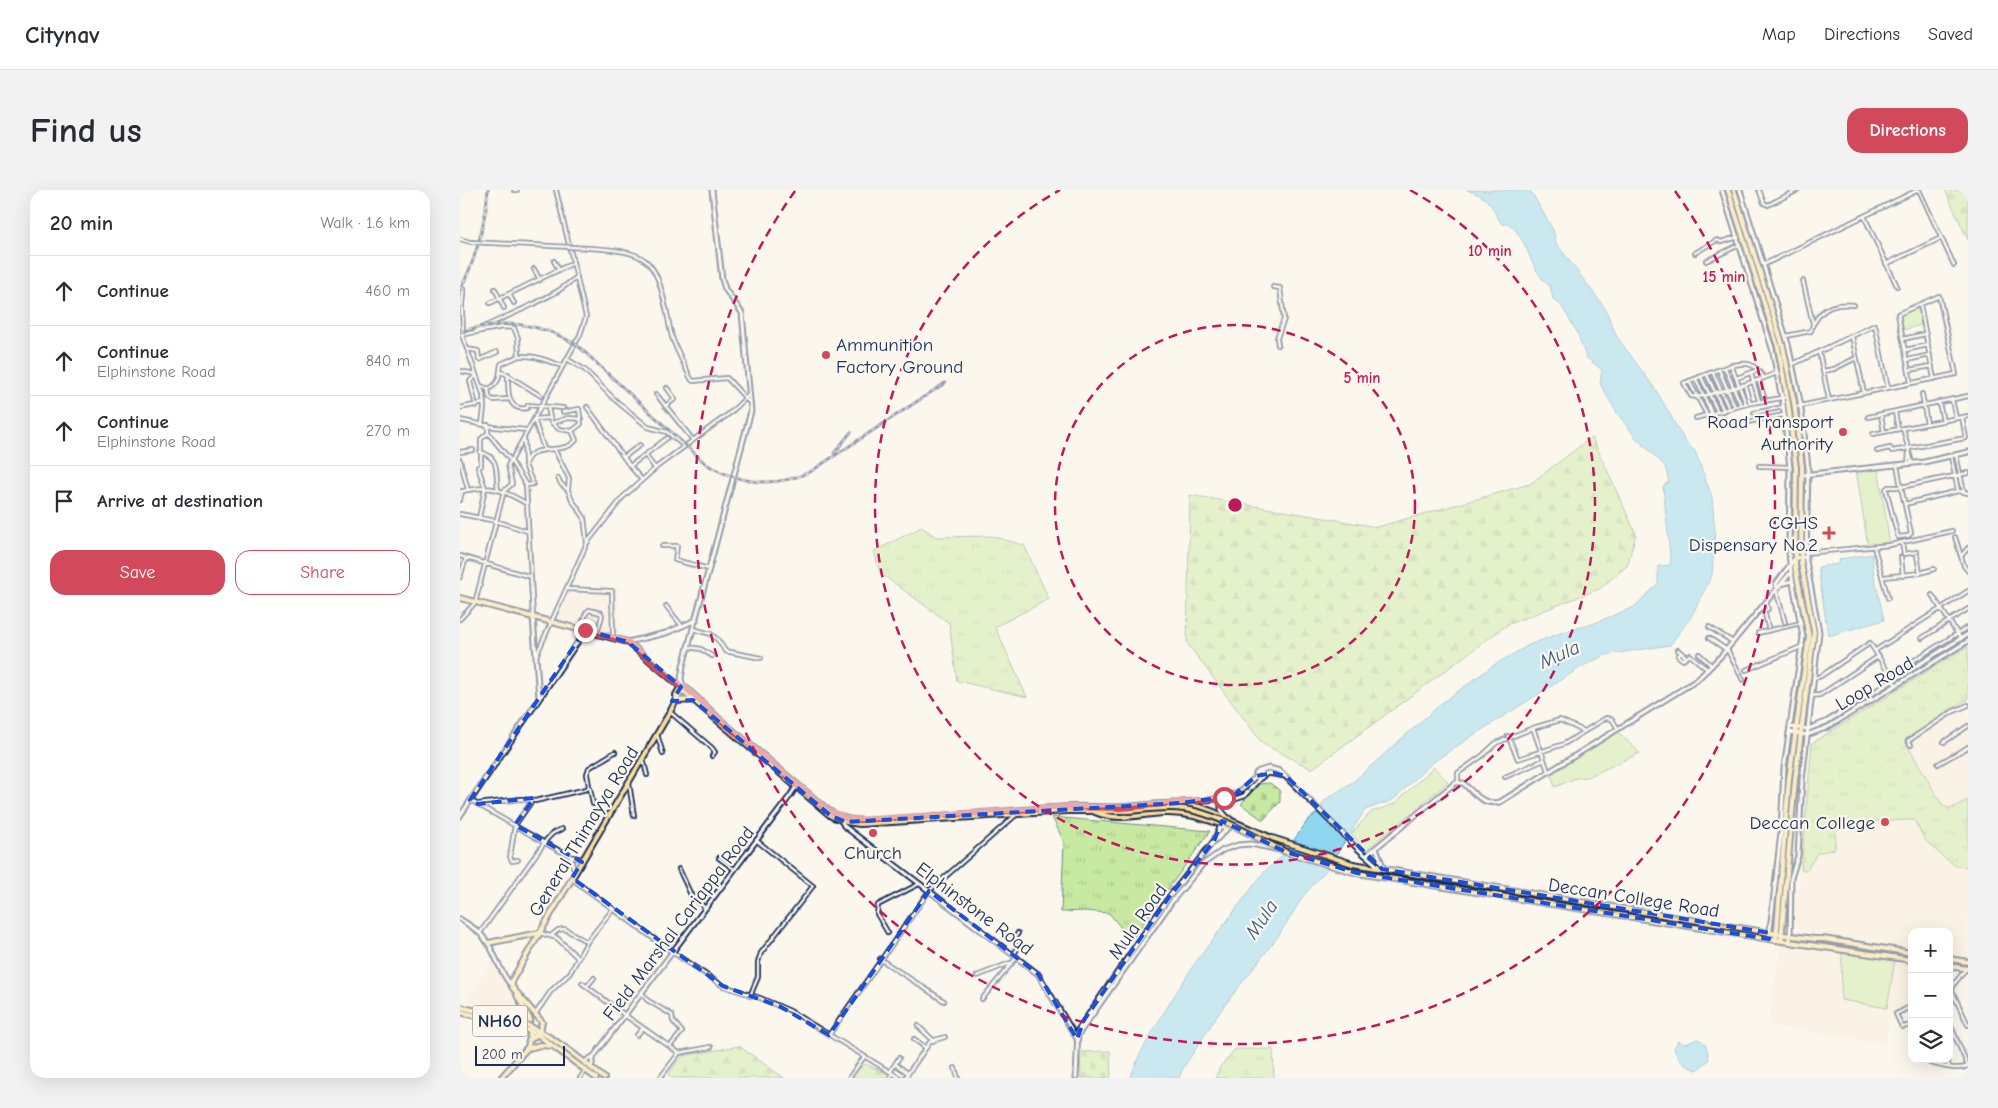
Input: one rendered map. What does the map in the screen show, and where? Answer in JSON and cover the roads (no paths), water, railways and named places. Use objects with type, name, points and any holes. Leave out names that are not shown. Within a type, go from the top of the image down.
[{"type":"main road","points":[[1728,190],[1778,347],[1787,397],[1797,476],[1795,566],[1809,637],[1790,779],[1777,934],[1779,941]]},
{"type":"main road","points":[[1734,190],[1783,346],[1805,475],[1804,558],[1814,637],[1795,780],[1791,870],[1783,934],[1779,941]]},
{"type":"main road","points":[[1791,476],[1797,476]]},
{"type":"main road","name":"Elphinstone Road","points":[[460,598],[628,642],[798,787],[840,818],[860,820],[1017,812]]},
{"type":"main road","points":[[682,689],[798,787]]},
{"type":"main road","name":"General Thimayya Road","points":[[512,987],[512,980],[670,712],[676,700],[676,694],[682,689]]},
{"type":"main road","points":[[676,700],[693,700]]},
{"type":"main road","points":[[1181,803],[1206,809],[1232,821],[1231,826],[1227,828],[1205,818],[1181,814],[1165,813],[1119,818],[1092,810],[1017,812],[1087,806],[1122,808],[1181,803]]},
{"type":"main road","name":"Deccan College Road","points":[[1092,810],[1126,812],[1171,808],[1189,810],[1215,817],[1286,852],[1356,873],[1779,941],[1908,959]]},
{"type":"main road","points":[[1221,825],[1221,820],[1226,817]]},
{"type":"main road","name":"Deccan College Road","points":[[1232,821],[1272,838],[1353,864],[1770,933],[1815,939],[1823,938],[1908,952]]},
{"type":"main road","points":[[488,943],[539,933]]},
{"type":"main road","points":[[1953,960],[1968,962]]},
{"type":"main road","points":[[1953,967],[1967,969]]},
{"type":"main road","points":[[512,987],[542,1022],[539,1033],[530,1040]]},
{"type":"main road","points":[[517,993],[530,1020],[519,1024]]},
{"type":"main road","name":"NH60","points":[[460,1007],[519,1024],[550,1037],[604,1078]]},
{"type":"main road","name":"NH60","points":[[460,1012],[519,1024]]},
{"type":"main road","points":[[501,1078],[526,1050],[530,1040],[530,1029]]},
{"type":"main road","name":"NH60","points":[[539,1033],[553,1046],[596,1078]]},
{"type":"main road","points":[[526,1050],[540,1045],[553,1046]]},
{"type":"street","points":[[460,619],[475,603],[504,490],[512,484],[508,465],[580,335],[586,317],[556,190]]},
{"type":"street","points":[[682,689],[682,666],[749,419],[751,403],[742,313],[725,289],[722,279],[712,190]]},
{"type":"street","points":[[1722,190],[1772,348],[1782,398],[1791,476],[1790,564],[1803,637],[1783,779],[1780,832],[1769,939]]},
{"type":"street","points":[[1740,190],[1765,264],[1786,336],[1800,406],[1805,475],[1897,465],[1968,452]]},
{"type":"street","points":[[1759,190],[1764,203],[1768,205],[1798,190]]},
{"type":"street","points":[[1765,264],[1918,190],[1954,265]]},
{"type":"street","points":[[1864,216],[1897,286]]},
{"type":"street","points":[[1695,253],[1717,240],[1721,242],[1738,237]]},
{"type":"street","points":[[1886,264],[1941,238]]},
{"type":"street","points":[[460,239],[470,242],[590,248],[632,253],[649,263],[654,269],[661,284],[672,339],[691,379],[693,381],[727,378],[751,403]]},
{"type":"street","points":[[1706,261],[1740,244]]},
{"type":"street","points":[[554,261],[559,270]]},
{"type":"street","points":[[490,303],[573,263]]},
{"type":"street","points":[[534,269],[540,280]]},
{"type":"street","points":[[474,332],[482,326],[534,304],[558,291],[576,277]]},
{"type":"street","points":[[1803,281],[1814,324]]},
{"type":"street","points":[[1273,287],[1280,288],[1284,319],[1277,338],[1278,345]]},
{"type":"street","points":[[464,289],[462,308],[464,327],[461,335],[480,385],[484,403],[482,424]]},
{"type":"street","points":[[495,289],[504,308]]},
{"type":"street","points":[[510,294],[514,303]]},
{"type":"street","points":[[1794,407],[1956,374],[1939,296],[1898,314],[1911,383]]},
{"type":"street","points":[[1786,336],[1811,331],[1816,318],[1828,308],[1842,304],[1854,305]]},
{"type":"street","points":[[1920,304],[1934,379]]},
{"type":"street","points":[[1792,364],[1876,325],[1888,388]]},
{"type":"street","points":[[461,335],[502,326],[514,328],[518,338],[519,356]]},
{"type":"street","points":[[1903,339],[1925,334]]},
{"type":"street","points":[[1852,336],[1864,393]]},
{"type":"street","points":[[1905,350],[1928,345]]},
{"type":"street","points":[[467,349],[478,351],[479,360],[497,352]]},
{"type":"street","points":[[1818,352],[1829,400]]},
{"type":"street","points":[[488,389],[500,380],[501,364],[519,356],[532,355],[563,366]]},
{"type":"street","points":[[1907,360],[1930,355]]},
{"type":"street","points":[[1823,371],[1856,358]]},
{"type":"street","points":[[567,359],[588,372],[615,400],[648,427],[668,432],[684,446]]},
{"type":"street","points":[[1764,378],[1750,364],[1740,363],[1684,383],[1692,397],[1741,388],[1777,373]]},
{"type":"street","points":[[1731,366],[1748,403]]},
{"type":"street","points":[[1909,370],[1932,366]]},
{"type":"street","points":[[1725,368],[1741,405]]},
{"type":"street","points":[[1719,370],[1735,407]]},
{"type":"street","points":[[1737,378],[1758,370]]},
{"type":"street","points":[[460,371],[476,375]]},
{"type":"street","points":[[500,372],[508,374],[541,396]]},
{"type":"street","points":[[1713,372],[1729,409]]},
{"type":"street","points":[[1751,373],[1759,401]]},
{"type":"street","points":[[508,374],[509,399],[512,404],[521,409],[527,408],[528,405],[563,410],[579,409],[581,424],[572,431],[559,429],[549,418],[548,408]]},
{"type":"street","points":[[476,375],[470,381],[476,406]]},
{"type":"street","points":[[1707,375],[1724,410]]},
{"type":"street","points":[[1701,377],[1718,412]]},
{"type":"street","points":[[1696,379],[1712,414]]},
{"type":"street","points":[[1759,380],[1765,400]]},
{"type":"street","points":[[1689,381],[1706,415]]},
{"type":"street","points":[[480,385],[488,389]]},
{"type":"street","points":[[1745,386],[1748,403]]},
{"type":"street","points":[[665,406],[674,399],[667,388]]},
{"type":"street","points":[[488,389],[489,397],[493,400],[509,399]]},
{"type":"street","points":[[656,394],[693,440]]},
{"type":"street","points":[[536,656],[588,543],[623,497],[655,468],[730,413],[750,394]]},
{"type":"street","points":[[1922,394],[1927,424]]},
{"type":"street","points":[[1868,416],[1881,415],[1968,396]]},
{"type":"street","points":[[1696,418],[1748,403],[1787,397]]},
{"type":"street","points":[[1952,400],[1956,418]]},
{"type":"street","points":[[460,408],[484,403]]},
{"type":"street","points":[[1939,403],[1943,421]]},
{"type":"street","points":[[587,407],[642,480]]},
{"type":"street","points":[[1754,413],[1783,407]]},
{"type":"street","points":[[1895,412],[1898,429]]},
{"type":"street","points":[[1748,422],[1784,415]]},
{"type":"street","points":[[1881,415],[1884,432]]},
{"type":"street","points":[[1872,434],[1968,416]]},
{"type":"street","points":[[1877,451],[1890,448],[1892,451],[1908,450],[1967,438],[1962,417]]},
{"type":"street","points":[[534,419],[549,418]]},
{"type":"street","points":[[552,423],[568,418],[581,419]]},
{"type":"street","points":[[534,419],[544,450]]},
{"type":"street","points":[[460,420],[527,430]]},
{"type":"street","points":[[488,425],[488,433],[511,461],[526,485],[539,698]]},
{"type":"street","points":[[1903,428],[1910,463]]},
{"type":"street","points":[[526,463],[528,458],[544,450],[564,448],[576,442],[572,431]]},
{"type":"street","points":[[479,518],[484,488],[478,467],[481,466],[481,439],[484,434],[488,433]]},
{"type":"street","points":[[524,436],[526,463],[533,484],[526,485]]},
{"type":"street","points":[[630,466],[667,438]]},
{"type":"street","points":[[624,457],[640,445]]},
{"type":"street","points":[[554,449],[569,478],[568,490],[572,500],[584,517],[588,543]]},
{"type":"street","points":[[460,452],[473,450]]},
{"type":"street","points":[[480,452],[489,454],[494,460],[497,470],[498,490]]},
{"type":"street","points":[[644,455],[655,468]]},
{"type":"street","points":[[1956,455],[1964,492]]},
{"type":"street","points":[[1951,456],[1958,491]]},
{"type":"street","points":[[460,460],[468,490]]},
{"type":"street","points":[[1897,465],[1902,487],[1910,533],[1908,536],[1898,537],[1886,489],[1902,487],[1968,473]]},
{"type":"street","points":[[1759,466],[1790,467]]},
{"type":"street","points":[[558,478],[561,484],[568,490]]},
{"type":"street","points":[[460,500],[461,491],[484,488],[504,490],[527,504]]},
{"type":"street","points":[[1905,504],[1958,491],[1968,493]]},
{"type":"street","points":[[460,514],[496,521],[528,531]]},
{"type":"street","points":[[1784,622],[1776,584],[1795,558],[1902,543],[1952,531]]},
{"type":"street","points":[[1955,537],[1964,566],[1968,571]]},
{"type":"street","points":[[1902,543],[1904,554],[1917,554],[1920,573]]},
{"type":"street","points":[[662,546],[676,546],[675,560],[709,569]]},
{"type":"street","points":[[1874,547],[1884,577],[1888,598]]},
{"type":"street","points":[[1962,555],[1968,548]]},
{"type":"street","points":[[460,556],[531,577]]},
{"type":"street","points":[[1901,557],[1903,576]]},
{"type":"street","points":[[460,577],[466,558]]},
{"type":"street","points":[[1367,855],[1450,786],[1458,782],[1463,783],[1481,800],[1496,803],[1504,800],[1697,680],[1727,649],[1795,566],[1804,558]]},
{"type":"street","points":[[1790,942],[1791,870],[1798,856],[1802,780],[1819,632],[1804,558]]},
{"type":"street","points":[[1884,577],[1903,576],[1934,569]]},
{"type":"street","points":[[1778,587],[1792,581]]},
{"type":"street","points":[[567,589],[612,591],[613,637]]},
{"type":"street","points":[[1876,650],[1968,592]]},
{"type":"street","points":[[1932,595],[1961,639]]},
{"type":"street","points":[[1764,611],[1768,609],[1766,601]]},
{"type":"street","points":[[666,606],[682,626]]},
{"type":"street","points":[[1763,606],[1768,628]]},
{"type":"street","points":[[1922,638],[1968,609]]},
{"type":"street","points":[[460,816],[583,629],[586,613],[593,611],[601,613],[602,616],[597,633]]},
{"type":"street","points":[[628,642],[666,633],[696,620]]},
{"type":"street","points":[[1758,633],[1801,623]]},
{"type":"street","points":[[1709,627],[1733,642]]},
{"type":"street","points":[[1890,675],[1968,627]]},
{"type":"street","points":[[693,629],[711,634],[718,640],[725,651],[761,658]]},
{"type":"street","name":"Loop Road","points":[[1808,729],[1826,722],[1968,634]]},
{"type":"street","points":[[1709,638],[1727,649],[1743,680]]},
{"type":"street","name":"Loop Road","points":[[1807,735],[1828,727],[1968,641]]},
{"type":"street","points":[[1813,678],[1821,676],[1869,644],[1872,644],[1896,685]]},
{"type":"street","points":[[1746,670],[1802,646]]},
{"type":"street","points":[[688,647],[701,649],[712,656]]},
{"type":"street","points":[[1678,650],[1681,653],[1678,656],[1683,660],[1690,655],[1708,670]]},
{"type":"street","points":[[1698,654],[1712,666]]},
{"type":"street","points":[[1811,696],[1820,694],[1879,656]]},
{"type":"street","points":[[1911,745],[1908,741],[1914,736],[1952,712],[1968,705]]},
{"type":"street","points":[[670,712],[712,748],[714,752],[712,756]]},
{"type":"street","points":[[1508,736],[1518,759],[1564,744],[1608,717],[1612,719],[1618,728]]},
{"type":"street","points":[[1458,782],[1457,775],[1460,771],[1482,756],[1493,744],[1508,736],[1560,720],[1584,731]]},
{"type":"street","points":[[1944,742],[1968,726]]},
{"type":"street","points":[[1790,727],[1808,729]]},
{"type":"street","points":[[1533,728],[1548,771]]},
{"type":"street","points":[[1789,732],[1807,735]]},
{"type":"street","points":[[657,734],[663,754]]},
{"type":"street","points":[[1938,764],[1968,747]]},
{"type":"street","points":[[594,804],[587,774],[589,768],[615,752]]},
{"type":"street","points":[[643,758],[647,775]]},
{"type":"street","points":[[1505,777],[1544,760]]},
{"type":"street","points":[[1181,803],[1233,796],[1246,787],[1259,772],[1265,768],[1274,768],[1286,776],[1357,848],[1383,869]]},
{"type":"street","points":[[1259,772],[1261,777]]},
{"type":"street","points":[[1226,817],[1221,810],[1220,804],[1244,796],[1261,777],[1268,773],[1286,776]]},
{"type":"street","points":[[1256,776],[1261,777]]},
{"type":"street","points":[[629,782],[634,816]]},
{"type":"street","points":[[478,804],[522,799],[532,802],[587,789],[589,786]]},
{"type":"street","name":"Field Marshal Cariappa Road","points":[[591,1068],[594,1056],[798,787]]},
{"type":"street","points":[[470,800],[545,843],[583,860]]},
{"type":"street","points":[[486,809],[489,802]]},
{"type":"street","points":[[518,860],[512,861],[510,857],[515,825],[532,802]]},
{"type":"street","points":[[829,1035],[929,891],[1017,812]]},
{"type":"street","name":"Elphinstone Road","points":[[840,818],[844,826],[1038,974],[1077,1037]]},
{"type":"street","name":"Mula Road","points":[[1077,1037],[1111,984],[1214,841],[1221,825]]},
{"type":"street","points":[[1214,841],[1227,828]]},
{"type":"street","points":[[480,933],[545,843],[553,833],[562,829]]},
{"type":"street","points":[[750,996],[758,977],[758,962],[761,953],[813,886],[756,840]]},
{"type":"street","points":[[1168,905],[1208,860],[1229,847],[1251,844],[1286,852]]},
{"type":"street","points":[[1376,848],[1383,869]]},
{"type":"street","points":[[572,856],[573,867],[576,872]]},
{"type":"street","points":[[718,858],[734,869]]},
{"type":"street","points":[[1374,862],[1379,859]]},
{"type":"street","points":[[679,869],[691,895],[705,908]]},
{"type":"street","points":[[572,878],[672,952],[723,986],[781,1006],[900,1078]]},
{"type":"street","points":[[888,933],[877,914],[878,905],[919,884]]},
{"type":"street","points":[[536,1013],[551,991],[570,973],[577,957],[587,942],[613,909]]},
{"type":"street","points":[[461,920],[480,933],[488,943],[507,981],[512,987]]},
{"type":"street","points":[[552,935],[558,930],[565,930],[587,942]]},
{"type":"street","points":[[539,933],[552,935],[577,957]]},
{"type":"street","points":[[982,999],[1012,963],[1017,949],[1014,939],[1018,933]]},
{"type":"street","points":[[880,959],[944,1002]]},
{"type":"street","points":[[977,976],[1012,963]]},
{"type":"street","points":[[1967,969],[1954,984],[1952,991],[1968,1025]]},
{"type":"street","points":[[587,986],[594,978]]},
{"type":"street","points":[[582,983],[680,1053]]},
{"type":"street","points":[[642,992],[647,1000],[672,1015],[673,1021],[679,1026],[678,1028],[682,1032],[670,1046]]},
{"type":"street","points":[[1908,1008],[1896,1014],[1902,1027],[1908,1026]]},
{"type":"street","points":[[918,1026],[933,1040]]},
{"type":"street","points":[[637,1035],[643,1028]]},
{"type":"street","points":[[1930,1063],[1962,1068],[1968,1066],[1953,1031]]},
{"type":"street","points":[[1076,1078],[1077,1037]]},
{"type":"street","points":[[905,1078],[933,1040],[945,1038]]},
{"type":"street","points":[[914,1039],[926,1048]]},
{"type":"street","points":[[660,1078],[680,1053],[711,1047]]},
{"type":"street","points":[[584,1062],[594,1056]]},
{"type":"street","points":[[849,1078],[864,1057]]},
{"type":"street","points":[[890,1078],[895,1064],[900,1058]]},
{"type":"street","points":[[895,1064],[908,1073]]},
{"type":"street","points":[[956,1068],[958,1078]]},
{"type":"street","points":[[580,1078],[586,1070]]},
{"type":"water","name":"Mula","points":[[1467,190],[1530,190],[1553,230],[1556,243],[1605,308],[1617,337],[1656,390],[1686,443],[1695,451],[1712,497],[1715,532],[1712,575],[1691,617],[1670,645],[1605,655],[1583,666],[1432,763],[1393,800],[1365,810],[1327,869],[1304,895],[1279,935],[1221,1010],[1182,1070],[1179,1078],[1130,1078],[1140,1054],[1195,963],[1264,872],[1284,854],[1325,800],[1354,781],[1443,702],[1494,665],[1529,645],[1560,633],[1592,624],[1634,607],[1658,584],[1658,566],[1671,565],[1663,486],[1669,482],[1665,466],[1636,438],[1617,413],[1600,384],[1602,370],[1586,357],[1577,332],[1561,305],[1553,299],[1550,286],[1538,272],[1520,236],[1507,223],[1503,225],[1485,198]]},
{"type":"water","points":[[1872,554],[1873,570],[1884,620],[1828,636],[1818,567],[1838,564],[1840,559]]},
{"type":"water","points":[[1697,1039],[1701,1040],[1705,1045],[1709,1060],[1697,1070],[1682,1062],[1674,1048],[1678,1041],[1685,1044]]},
{"type":"railway","points":[[460,290],[471,266],[479,241],[485,216],[488,190]]},
{"type":"railway","points":[[460,332],[491,325],[506,324],[534,327],[563,337],[577,345],[706,464],[731,476],[757,482],[783,480],[810,472],[945,383]]},
{"type":"railway","points":[[834,453],[851,432]]},
{"type":"place","name":"Ammunition Factory Ground","points":[[826,355]]},
{"type":"place","name":"Road Transport Authority","points":[[1843,432]]},
{"type":"place","name":"CGHS Dispensary No.2","points":[[1829,533]]},
{"type":"place","name":"Deccan College","points":[[1885,822]]},
{"type":"place","name":"Church","points":[[873,833]]}]
